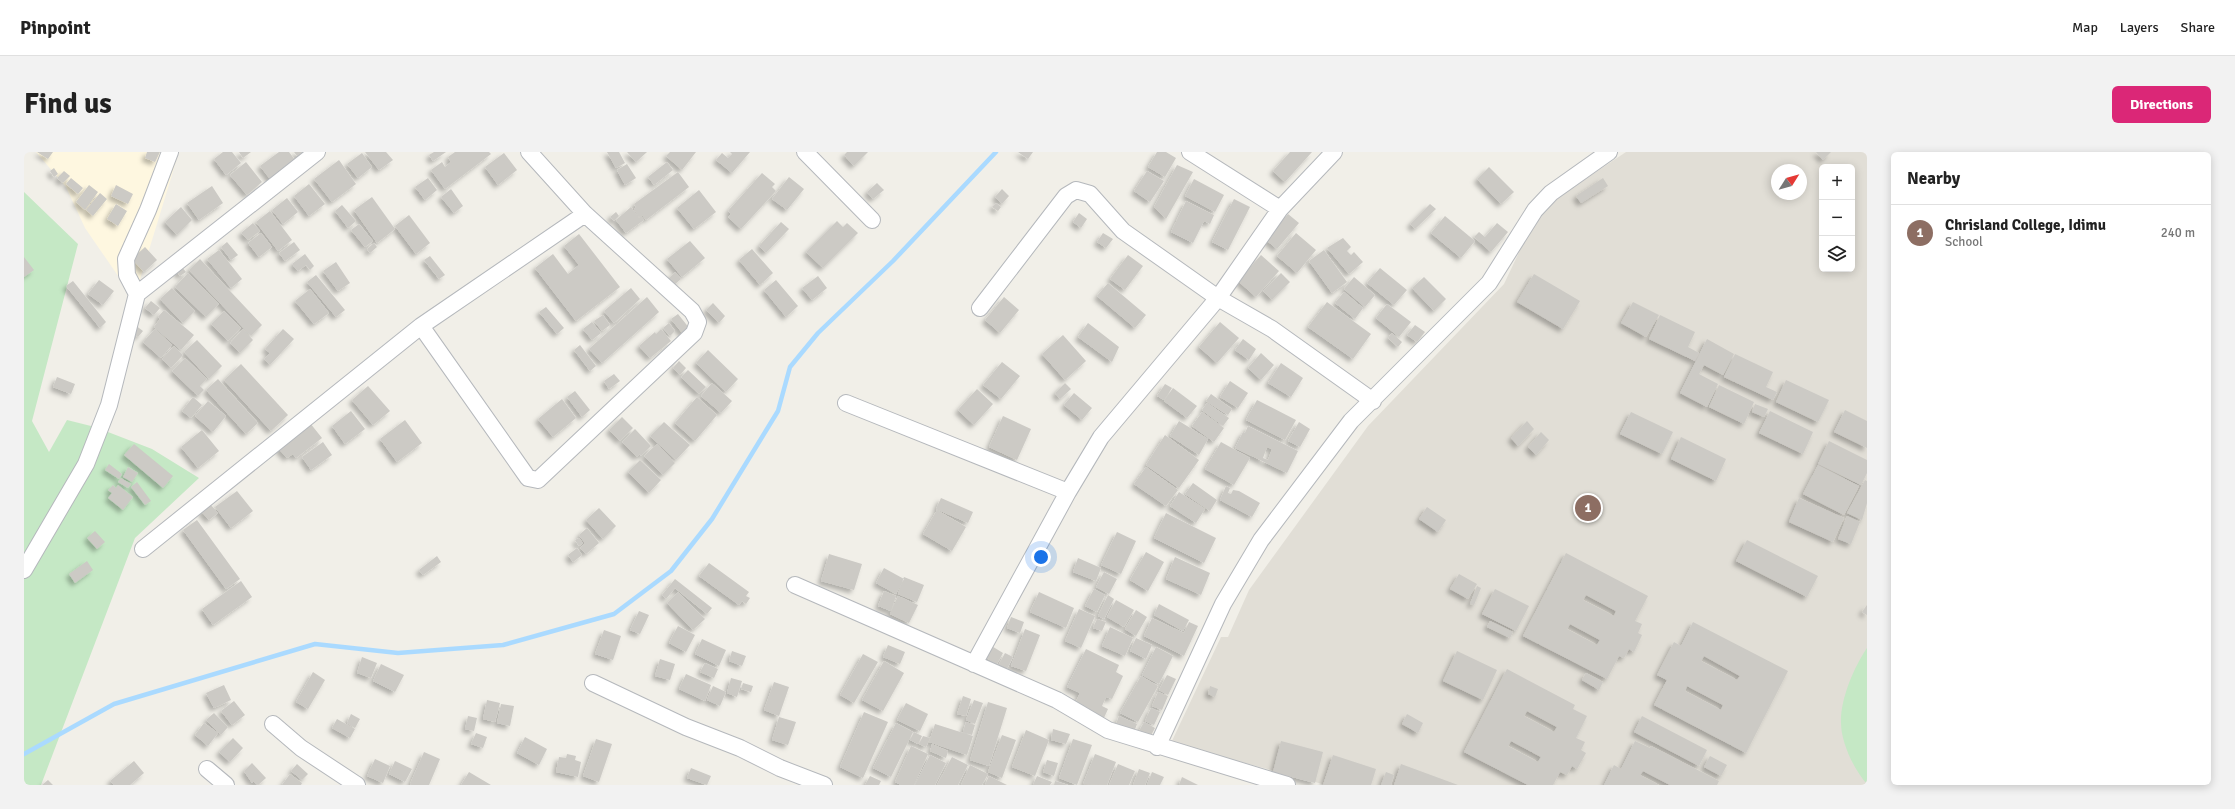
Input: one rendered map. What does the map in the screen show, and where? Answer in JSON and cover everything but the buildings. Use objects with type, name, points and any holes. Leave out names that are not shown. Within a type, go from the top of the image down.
[{"type":"street","points":[[137,294],[126,275],[126,259],[148,210],[170,152]]},
{"type":"street","points":[[24,570],[86,464],[109,405],[137,294],[317,152]]},
{"type":"street","points":[[421,326],[528,478],[538,480],[694,333],[698,322],[692,311],[585,214],[529,152]]},
{"type":"street","points":[[805,152],[872,220]]},
{"type":"street","points":[[1190,152],[1280,209]]},
{"type":"street","points":[[974,664],[1068,492],[1101,437],[1218,298],[1280,209],[1334,152]]},
{"type":"street","points":[[1157,747],[1223,604],[1261,540],[1351,421],[1373,401],[1489,283],[1514,245],[1530,216],[1551,193],[1609,152]]},
{"type":"street","points":[[980,308],[1066,196],[1070,192],[1076,190],[1090,194],[1124,231],[1218,298],[1272,329],[1373,401]]},
{"type":"street","points":[[143,549],[421,326],[585,214]]},
{"type":"street","points":[[846,403],[1068,492]]},
{"type":"street","points":[[795,584],[1057,700],[1108,730],[1157,747],[1287,785]]},
{"type":"street","points":[[593,683],[686,727],[740,748],[780,768],[824,785]]},
{"type":"street","points":[[273,724],[301,748],[357,785]]},
{"type":"street","points":[[207,769],[226,785]]},
{"type":"shaded area","points":[[36,152],[179,152],[134,299],[85,228],[66,187]]},
{"type":"shaded area","points":[[1626,152],[1867,152],[1867,785],[1326,785],[1171,743],[1221,637],[1228,637],[1249,590],[1368,426],[1504,284],[1539,210]]},
{"type":"green space","points":[[24,192],[78,244],[32,421],[49,452],[67,420],[95,427],[152,449],[199,478],[135,538],[41,785],[24,785]]},
{"type":"green space","points":[[1867,648],[1867,784],[1853,764],[1843,739],[1841,714],[1845,694],[1857,664]]},
{"type":"waterway","points":[[24,754],[114,704],[315,644],[398,653],[503,645],[614,614],[671,571],[712,519],[778,411],[790,367],[818,333],[893,261],[996,152]]},
{"type":"place","name":"Chrisland College, Idimu","points":[[1588,508]]}]
